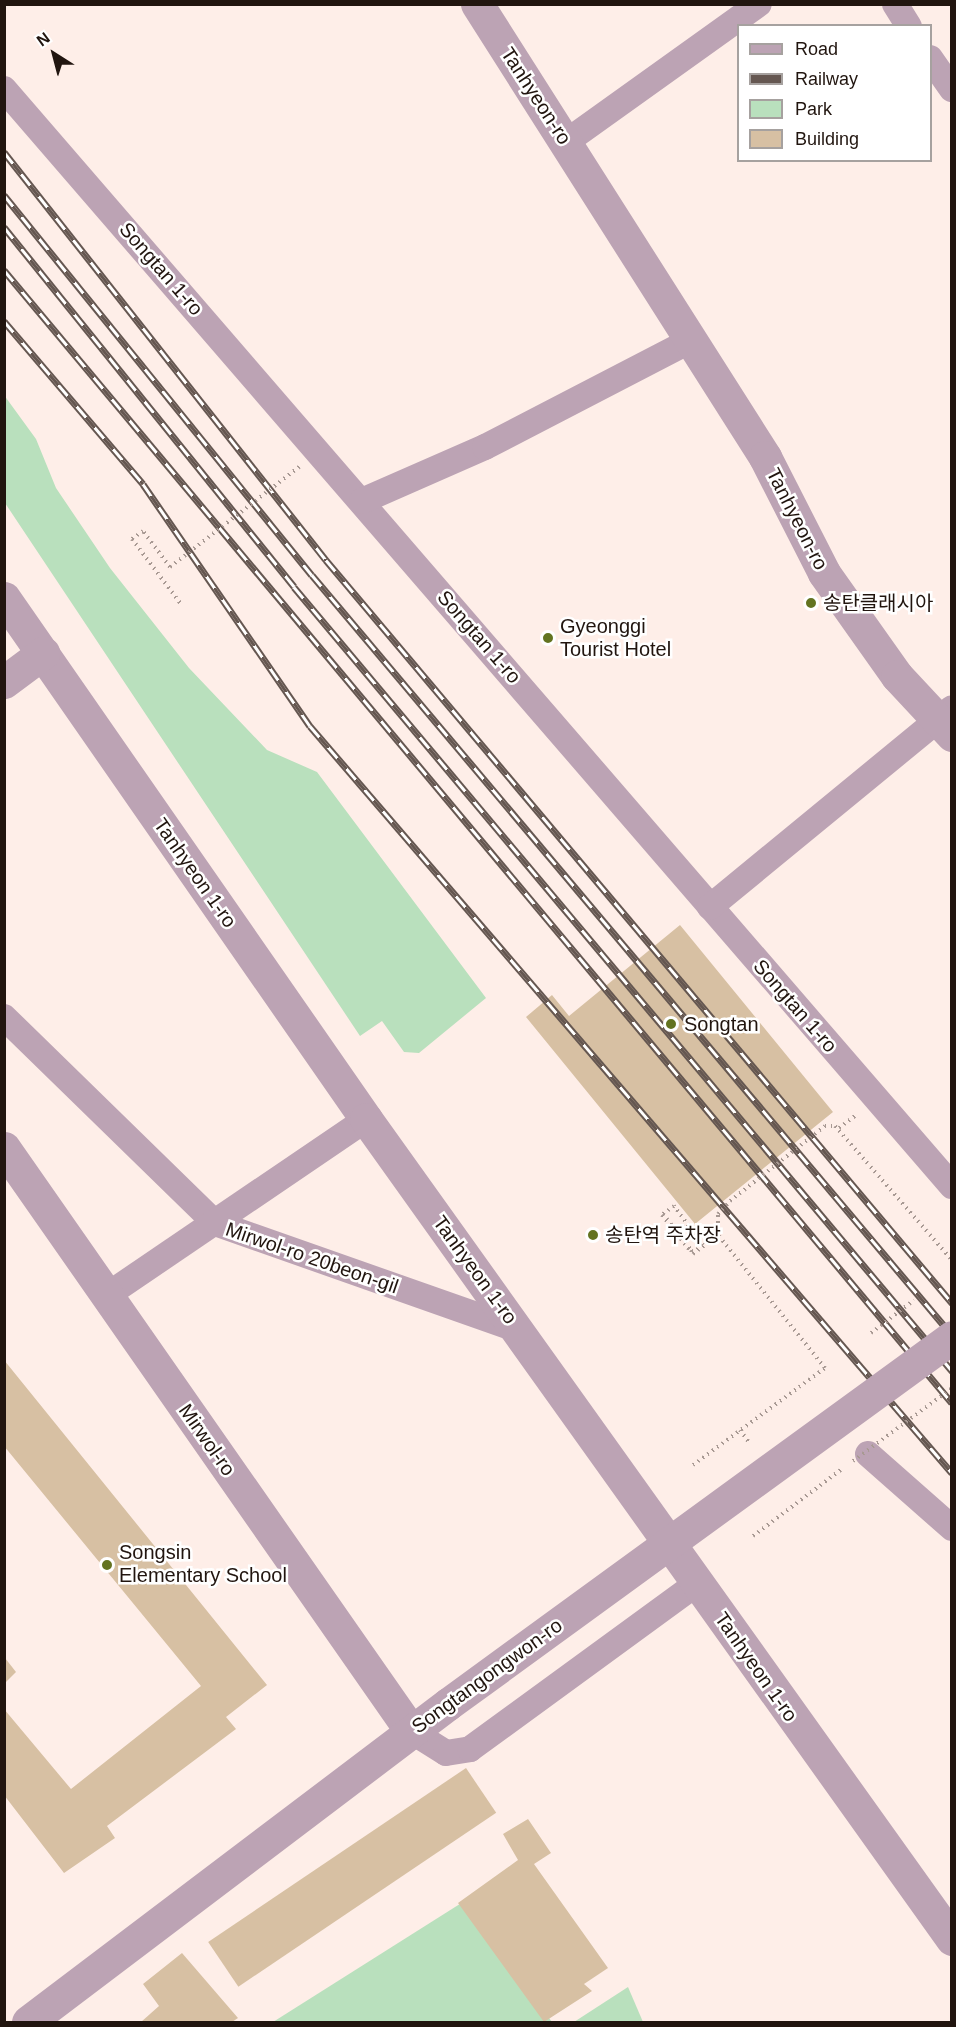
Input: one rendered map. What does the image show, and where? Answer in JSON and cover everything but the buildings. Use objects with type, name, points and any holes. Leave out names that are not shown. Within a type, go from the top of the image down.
[{"type":"street","name":"Tanhyeon-ro","points":[[477,4],[765,457],[824,573],[897,676],[946,720],[710,907]]},
{"type":"street","points":[[566,142],[759,4]]},
{"type":"street","points":[[895,4],[908,24]]},
{"type":"street","points":[[932,61],[951,89]]},
{"type":"street","name":"Songtan 1-ro","points":[[4,89],[951,1186]]},
{"type":"street","points":[[362,501],[485,447],[691,340]]},
{"type":"street","name":"Tanhyeon 1-ro","points":[[4,598],[366,1119],[951,1939]]},
{"type":"street","points":[[4,682],[43,653]]},
{"type":"street","name":"Mirwol-ro 20beon-gil","points":[[4,1017],[215,1223],[518,1330]]},
{"type":"street","points":[[106,1296],[366,1119]]},
{"type":"street","name":"Mirwol-ro","points":[[4,1148],[411,1731]]},
{"type":"street","name":"Songtangongwon-ro","points":[[28,2022],[411,1731],[951,1337]]},
{"type":"street","points":[[868,1454],[951,1528]]},
{"type":"street","points":[[411,1731],[446,1753],[470,1749],[698,1584]]},
{"type":"path","points":[[181,604],[132,539],[143,531],[170,567],[300,466]]},
{"type":"path","points":[[839,1128],[858,1113]]},
{"type":"path","points":[[693,1465],[825,1368],[718,1234],[718,1214],[730,1201],[825,1126],[839,1128],[951,1260]]},
{"type":"path","points":[[662,1215],[692,1253],[698,1249],[703,1245],[674,1206],[663,1215],[691,1250],[693,1255],[718,1234]]},
{"type":"path","points":[[871,1333],[914,1300]]},
{"type":"path","points":[[753,1536],[951,1388]]},
{"type":"green space","points":[[4,395],[36,439],[56,488],[110,568],[189,668],[267,750],[317,772],[486,998],[419,1053],[404,1052],[382,1021],[360,1036],[5,503]]},
{"type":"green space","points":[[463,1902],[552,2022],[273,2022]]},
{"type":"green space","points":[[628,1987],[643,2022],[574,2022]]},
{"type":"railway","points":[[4,152],[326,560],[952,1303]]},
{"type":"railway","points":[[4,195],[312,575],[952,1335]]},
{"type":"railway","points":[[4,227],[294,587],[952,1371]]},
{"type":"railway","points":[[4,270],[952,1403]]},
{"type":"railway","points":[[4,321],[143,484],[310,726],[952,1473]]},
{"type":"place","name":"송탄클래시아","points":[[811,603]]},
{"type":"place","name":"Gyeonggi Tourist Hotel","points":[[548,638]]},
{"type":"place","name":"Songtan","points":[[671,1024]]},
{"type":"place","name":"송탄역 주차장","points":[[593,1235]]},
{"type":"place","name":"Songsin Elementary School","points":[[107,1565]]}]
